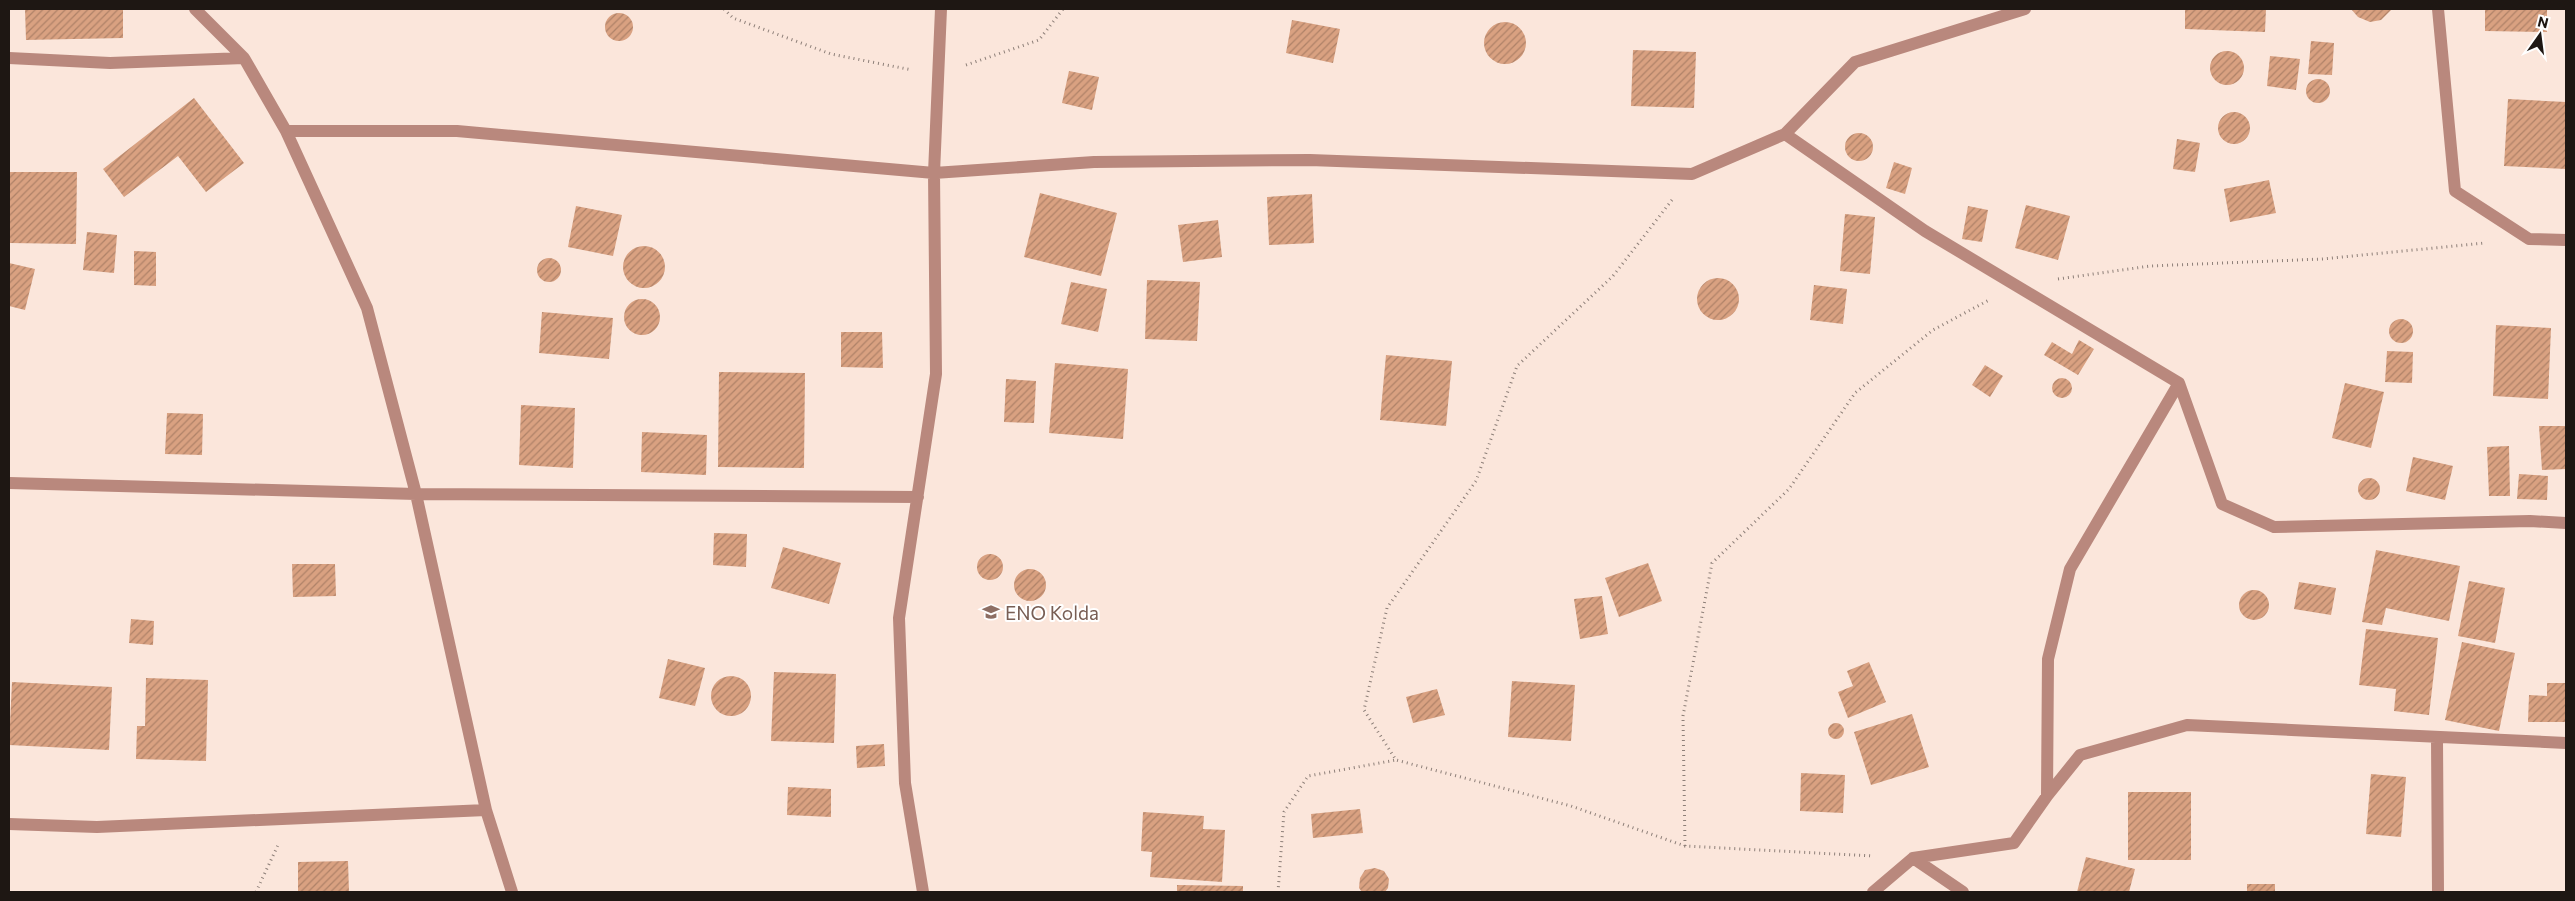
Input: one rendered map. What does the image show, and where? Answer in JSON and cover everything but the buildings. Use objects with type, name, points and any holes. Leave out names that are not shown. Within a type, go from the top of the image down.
[{"type":"street","points":[[196,9],[244,58],[286,131],[367,308],[416,494],[486,810],[512,892]]},
{"type":"street","points":[[923,892],[904,783],[899,618],[936,374],[934,173],[941,9]]},
{"type":"street","points":[[286,131],[457,131],[934,173],[1094,162],[1310,160],[1692,174],[1785,134],[1855,62],[2025,9]]},
{"type":"street","points":[[2438,9],[2455,191],[2529,239],[2566,240]]},
{"type":"street","points":[[9,58],[110,63],[244,58]]},
{"type":"street","points":[[1785,134],[1925,231],[2179,383],[2222,504],[2274,527],[2530,521],[2566,523]]},
{"type":"street","points":[[2047,796],[2048,659],[2070,569],[2179,383]]},
{"type":"street","points":[[9,483],[416,494],[918,498]]},
{"type":"street","points":[[1873,892],[1913,858],[2014,843],[2047,796],[2080,756],[2187,725],[2437,739],[2566,743]]},
{"type":"street","points":[[2437,739],[2438,892]]},
{"type":"street","points":[[9,824],[97,827],[486,810]]},
{"type":"street","points":[[1913,858],[1963,892]]},
{"type":"path","points":[[724,9],[733,18],[831,54],[938,75],[1039,40],[1063,9]]},
{"type":"path","points":[[1396,760],[1364,710],[1387,608],[1476,481],[1517,366],[1614,276],[1692,174]]},
{"type":"path","points":[[1685,846],[1683,716],[1712,563],[1789,489],[1855,393],[1933,330],[2016,285],[2150,266],[2322,259],[2529,239]]},
{"type":"path","points":[[1278,892],[1284,812],[1308,776],[1396,760],[1571,806],[1685,846],[1913,858]]},
{"type":"path","points":[[256,892],[290,818]]},
{"type":"place","name":"ENO Kolda","points":[[991,612]]}]
